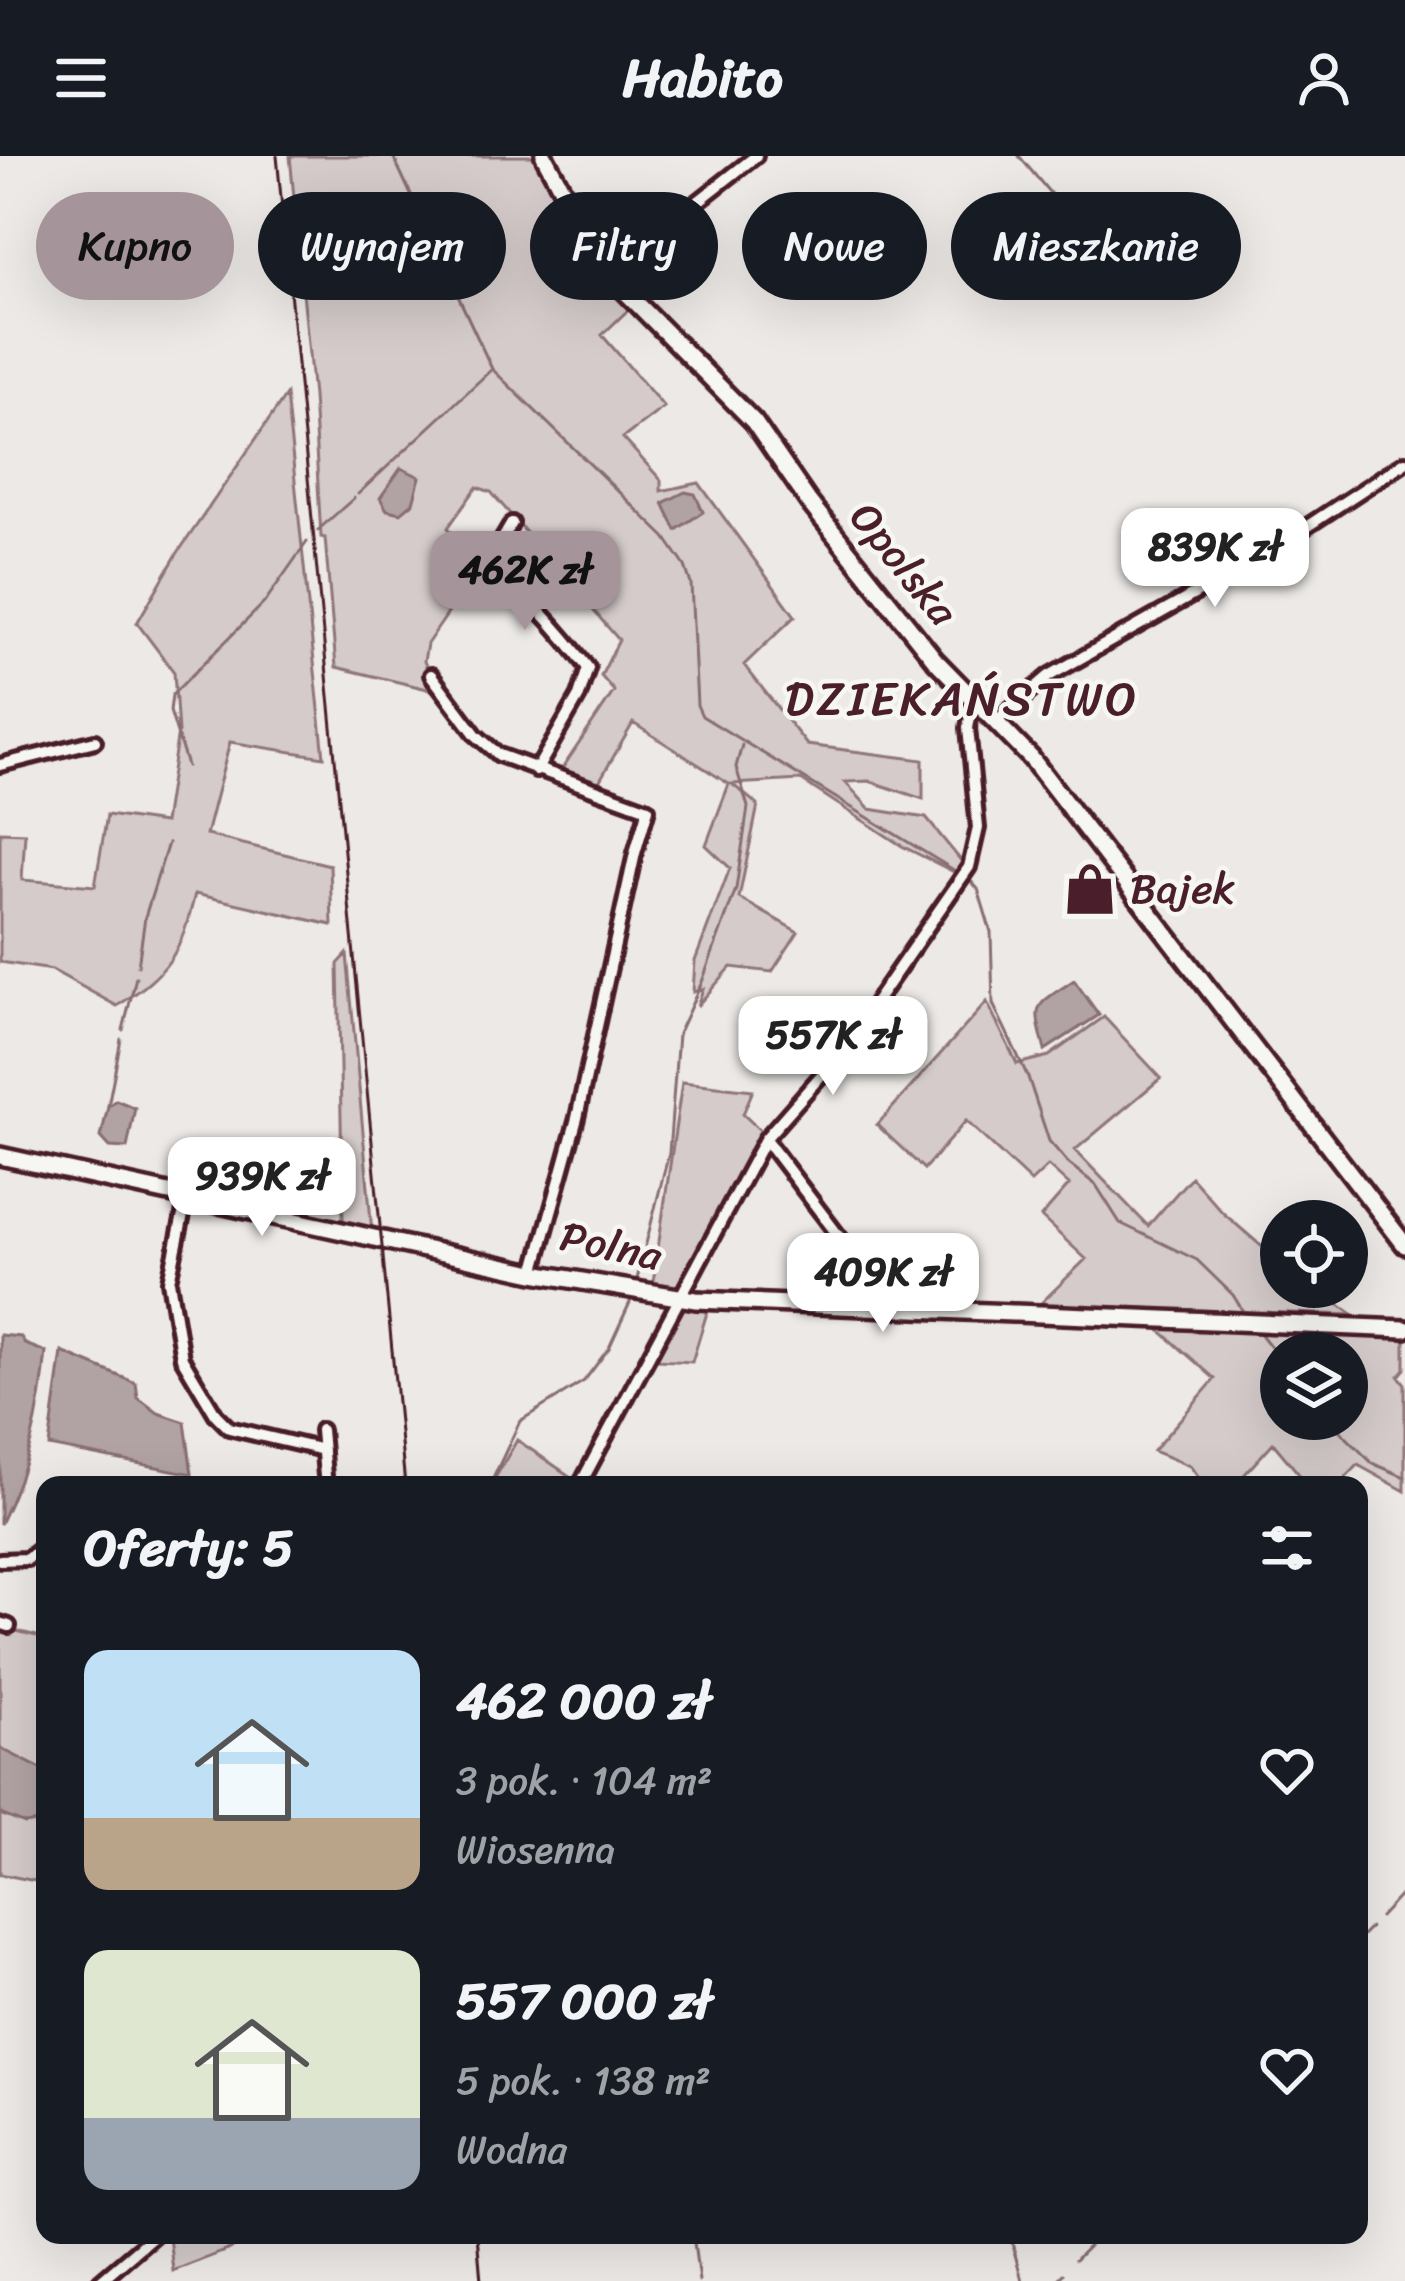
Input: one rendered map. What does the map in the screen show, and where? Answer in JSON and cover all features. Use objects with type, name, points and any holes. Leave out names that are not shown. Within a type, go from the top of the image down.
[{"type":"street","name":"Opolska","points":[[544,156],[563,192]]},
{"type":"street","points":[[710,192],[756,156]]},
{"type":"street","name":"Opolska","points":[[634,300],[754,422],[808,502],[935,660],[996,721],[1104,850],[1405,1245]]},
{"type":"street","points":[[996,721],[1049,676],[1262,556],[1405,462]]},
{"type":"street","points":[[512,523],[486,567],[526,601],[588,668],[578,696],[536,771]]},
{"type":"street","name":"Polna","points":[[431,675],[488,747],[536,771],[648,809],[577,1118],[534,1273],[679,1298],[1405,1328]]},
{"type":"street","points":[[585,1476],[765,1139],[839,1055],[961,883],[978,829],[968,728],[974,701]]},
{"type":"street","points":[[0,765],[95,741]]},
{"type":"street","points":[[765,1139],[879,1289],[886,1310]]},
{"type":"street","points":[[0,1156],[534,1273]]},
{"type":"street","points":[[187,1196],[169,1281],[188,1372],[229,1428],[323,1450]]},
{"type":"street","points":[[321,1430],[325,1476]]},
{"type":"street","points":[[0,1560],[27,1558],[36,1552]]},
{"type":"street","points":[[100,2281],[143,2244]]},
{"type":"shaded area","points":[[290,156],[544,156],[554,192],[530,192],[530,300],[620,300],[629,309],[602,335],[664,407],[623,438],[661,480],[661,491],[699,483],[795,616],[744,665],[807,745],[923,760],[923,799],[869,781],[845,782],[870,809],[926,818],[963,863],[958,874],[902,846],[801,780],[732,784],[758,805],[739,898],[798,932],[772,972],[731,967],[697,1006],[703,989],[693,992],[695,961],[730,868],[706,845],[729,784],[633,723],[596,787],[558,775],[614,691],[601,676],[619,640],[491,492],[477,487],[448,528],[483,562],[427,644],[424,661],[436,691],[336,667],[304,300],[506,300],[506,192],[293,192]]},
{"type":"shaded area","points":[[286,395],[324,757],[230,742],[206,835],[330,865],[332,925],[195,894],[170,960],[117,1006],[52,970],[0,962],[0,832],[25,833],[22,880],[95,886],[107,815],[164,823],[178,732],[174,672],[137,623],[177,554]]},
{"type":"shaded area","points":[[401,468],[420,477],[413,503],[401,513],[387,510],[380,498]]},
{"type":"shaded area","points":[[685,492],[695,494],[703,512],[676,530],[663,503]]},
{"type":"shaded area","points":[[347,954],[372,1232],[343,1222],[338,964]]},
{"type":"shaded area","points":[[1074,980],[1099,1015],[1045,1050],[1038,1022],[1040,1007]]},
{"type":"shaded area","points":[[987,1002],[1017,1064],[1049,1056],[1104,1017],[1161,1078],[1075,1150],[1148,1226],[1191,1177],[1260,1245],[1260,1308],[1344,1308],[1354,1315],[1039,1305],[1086,1259],[1041,1217],[1069,1185],[1048,1166],[1031,1182],[966,1121],[924,1169],[877,1125]]},
{"type":"shaded area","points":[[682,1082],[753,1090],[743,1114],[763,1133],[679,1286],[653,1283]]},
{"type":"shaded area","points":[[116,1100],[135,1108],[127,1148],[110,1147],[101,1137],[108,1106]]},
{"type":"shaded area","points":[[683,1304],[709,1306],[692,1362],[655,1360]]},
{"type":"shaded area","points":[[1156,1327],[1294,1332],[1260,1332],[1260,1440],[1368,1440],[1368,1335],[1405,1336],[1405,1369],[1399,1376],[1405,1384],[1405,1491],[1358,1465],[1348,1476],[1300,1476],[1273,1443],[1243,1476],[1197,1476],[1190,1466],[1153,1451],[1215,1379]]},
{"type":"shaded area","points":[[0,1335],[21,1337],[25,1344],[46,1352],[31,1441],[0,1524]]},
{"type":"shaded area","points":[[62,1352],[136,1383],[138,1398],[158,1413],[185,1422],[192,1474],[49,1446]]},
{"type":"shaded area","points":[[517,1440],[570,1476],[496,1476]]},
{"type":"shaded area","points":[[0,1627],[36,1636],[36,1881],[0,1874]]},
{"type":"shaded area","points":[[0,1748],[36,1766],[36,1822],[25,1824],[0,1814]]},
{"type":"shaded area","points":[[170,2244],[243,2244],[173,2271]]},
{"type":"waterway","points":[[393,156],[492,369],[665,537],[685,566],[691,584],[697,705],[702,716],[970,880],[978,889],[991,932],[993,1004],[1028,1077],[1049,1141],[1096,1185],[1120,1223],[1197,1260],[1233,1295],[1246,1316]]},
{"type":"waterway","points":[[1019,156],[1049,192]]},
{"type":"waterway","points":[[358,494],[492,369]]},
{"type":"waterway","points":[[318,530],[354,498]]},
{"type":"waterway","points":[[187,766],[170,711],[172,695],[264,603],[307,542]]},
{"type":"waterway","points":[[640,1283],[636,1283],[669,1153],[678,1034],[736,889],[748,807],[736,767],[742,745]]},
{"type":"waterway","points":[[138,966],[145,917],[168,843]]},
{"type":"waterway","points":[[123,1030],[136,977]]},
{"type":"waterway","points":[[108,1106],[121,1039]]},
{"type":"waterway","points":[[688,1291],[720,1293]]},
{"type":"waterway","points":[[494,1476],[520,1421],[584,1381],[609,1348],[632,1298]]},
{"type":"waterway","points":[[1256,1328],[1260,1333]]},
{"type":"waterway","points":[[1349,1440],[1372,1463],[1405,1477]]},
{"type":"waterway","points":[[1380,1917],[1405,1890]]},
{"type":"waterway","points":[[694,2244],[699,2281]]},
{"type":"waterway","points":[[1012,2244],[1022,2281]]},
{"type":"waterway","points":[[1075,2260],[1091,2244]]},
{"type":"waterway","points":[[1056,2281],[1063,2274]]},
{"type":"railway","points":[[277,156],[404,1476]]},
{"type":"railway","points":[[478,2244],[481,2281]]},
{"type":"place","name":"Bajek","points":[[1090,889]]},
{"type":"district","name":"DZIEKAŃSTWO","points":[[962,698]]}]
